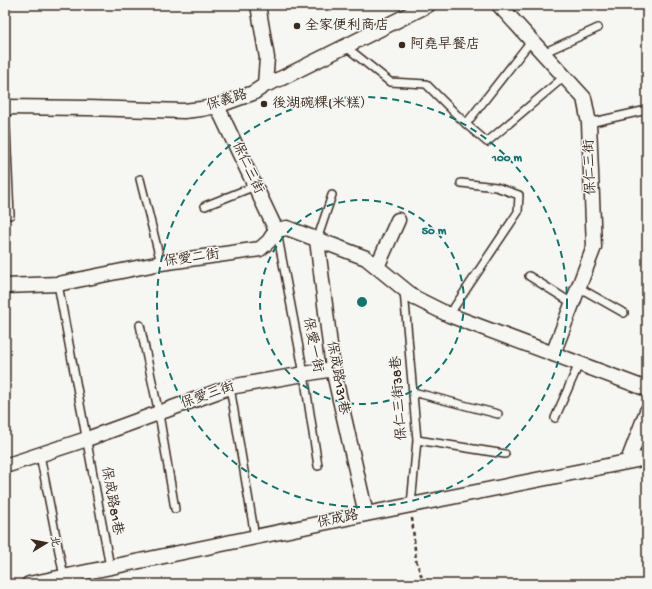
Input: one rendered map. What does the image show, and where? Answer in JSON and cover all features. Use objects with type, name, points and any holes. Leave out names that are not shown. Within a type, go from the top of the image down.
[{"type":"street","points":[[258,5],[267,58],[264,85]]},
{"type":"street","name":"保義路","points":[[5,107],[184,111],[217,106],[253,93],[264,85],[428,5]]},
{"type":"street","name":"保仁三街","points":[[499,5],[584,98],[589,123],[594,247],[553,354]]},
{"type":"street","name":"保仁三街","points":[[217,106],[276,230]]},
{"type":"street","points":[[377,267],[398,220]]},
{"type":"street","points":[[276,230],[287,228],[366,258],[415,298],[449,315],[647,389]]},
{"type":"street","name":"保愛二街","points":[[5,286],[58,284],[161,263],[260,249],[269,241],[276,230]]},
{"type":"street","name":"保成路131巷","points":[[317,240],[333,369],[366,514]]},
{"type":"street","name":"保愛三街","points":[[5,466],[159,414],[230,386],[333,369]]},
{"type":"street","points":[[628,461],[647,411]]},
{"type":"street","name":"保成路","points":[[29,584],[366,514],[647,458]]},
{"type":"lane","points":[[543,53],[598,28]]},
{"type":"lane","points":[[466,124],[531,41]]},
{"type":"lane","points":[[345,46],[390,82],[426,84],[466,124],[487,142],[565,76]]},
{"type":"lane","points":[[5,107],[10,215]]},
{"type":"lane","points":[[589,123],[647,110]]},
{"type":"lane","points":[[140,179],[161,263]]},
{"type":"lane","points":[[449,315],[518,212],[519,195],[496,187],[460,183]]},
{"type":"lane","points":[[205,206],[255,186]]},
{"type":"lane","points":[[317,240],[332,195]]},
{"type":"lane","name":"保愛一街","points":[[276,230],[304,374],[318,466]]},
{"type":"lane","points":[[529,276],[572,303]]},
{"type":"lane","points":[[58,284],[87,439]]},
{"type":"lane","points":[[578,287],[624,313]]},
{"type":"lane","name":"保仁三街38巷","points":[[404,289],[417,440],[411,505]]},
{"type":"lane","points":[[140,325],[159,414],[175,510]]},
{"type":"lane","points":[[555,418],[579,364]]},
{"type":"lane","points":[[230,386],[255,537]]},
{"type":"lane","points":[[413,392],[498,414]]},
{"type":"lane","name":"保成路81巷","points":[[87,439],[110,567]]},
{"type":"lane","points":[[417,440],[505,454]]},
{"type":"lane","points":[[40,454],[64,577]]},
{"type":"path","points":[[411,505],[416,560],[424,584]]},
{"type":"place","name":"全家便利商店","points":[[297,26]]},
{"type":"place","name":"阿堯早餐店","points":[[402,45]]},
{"type":"place","name":"後湖碗粿(米糕）","points":[[264,104]]}]
